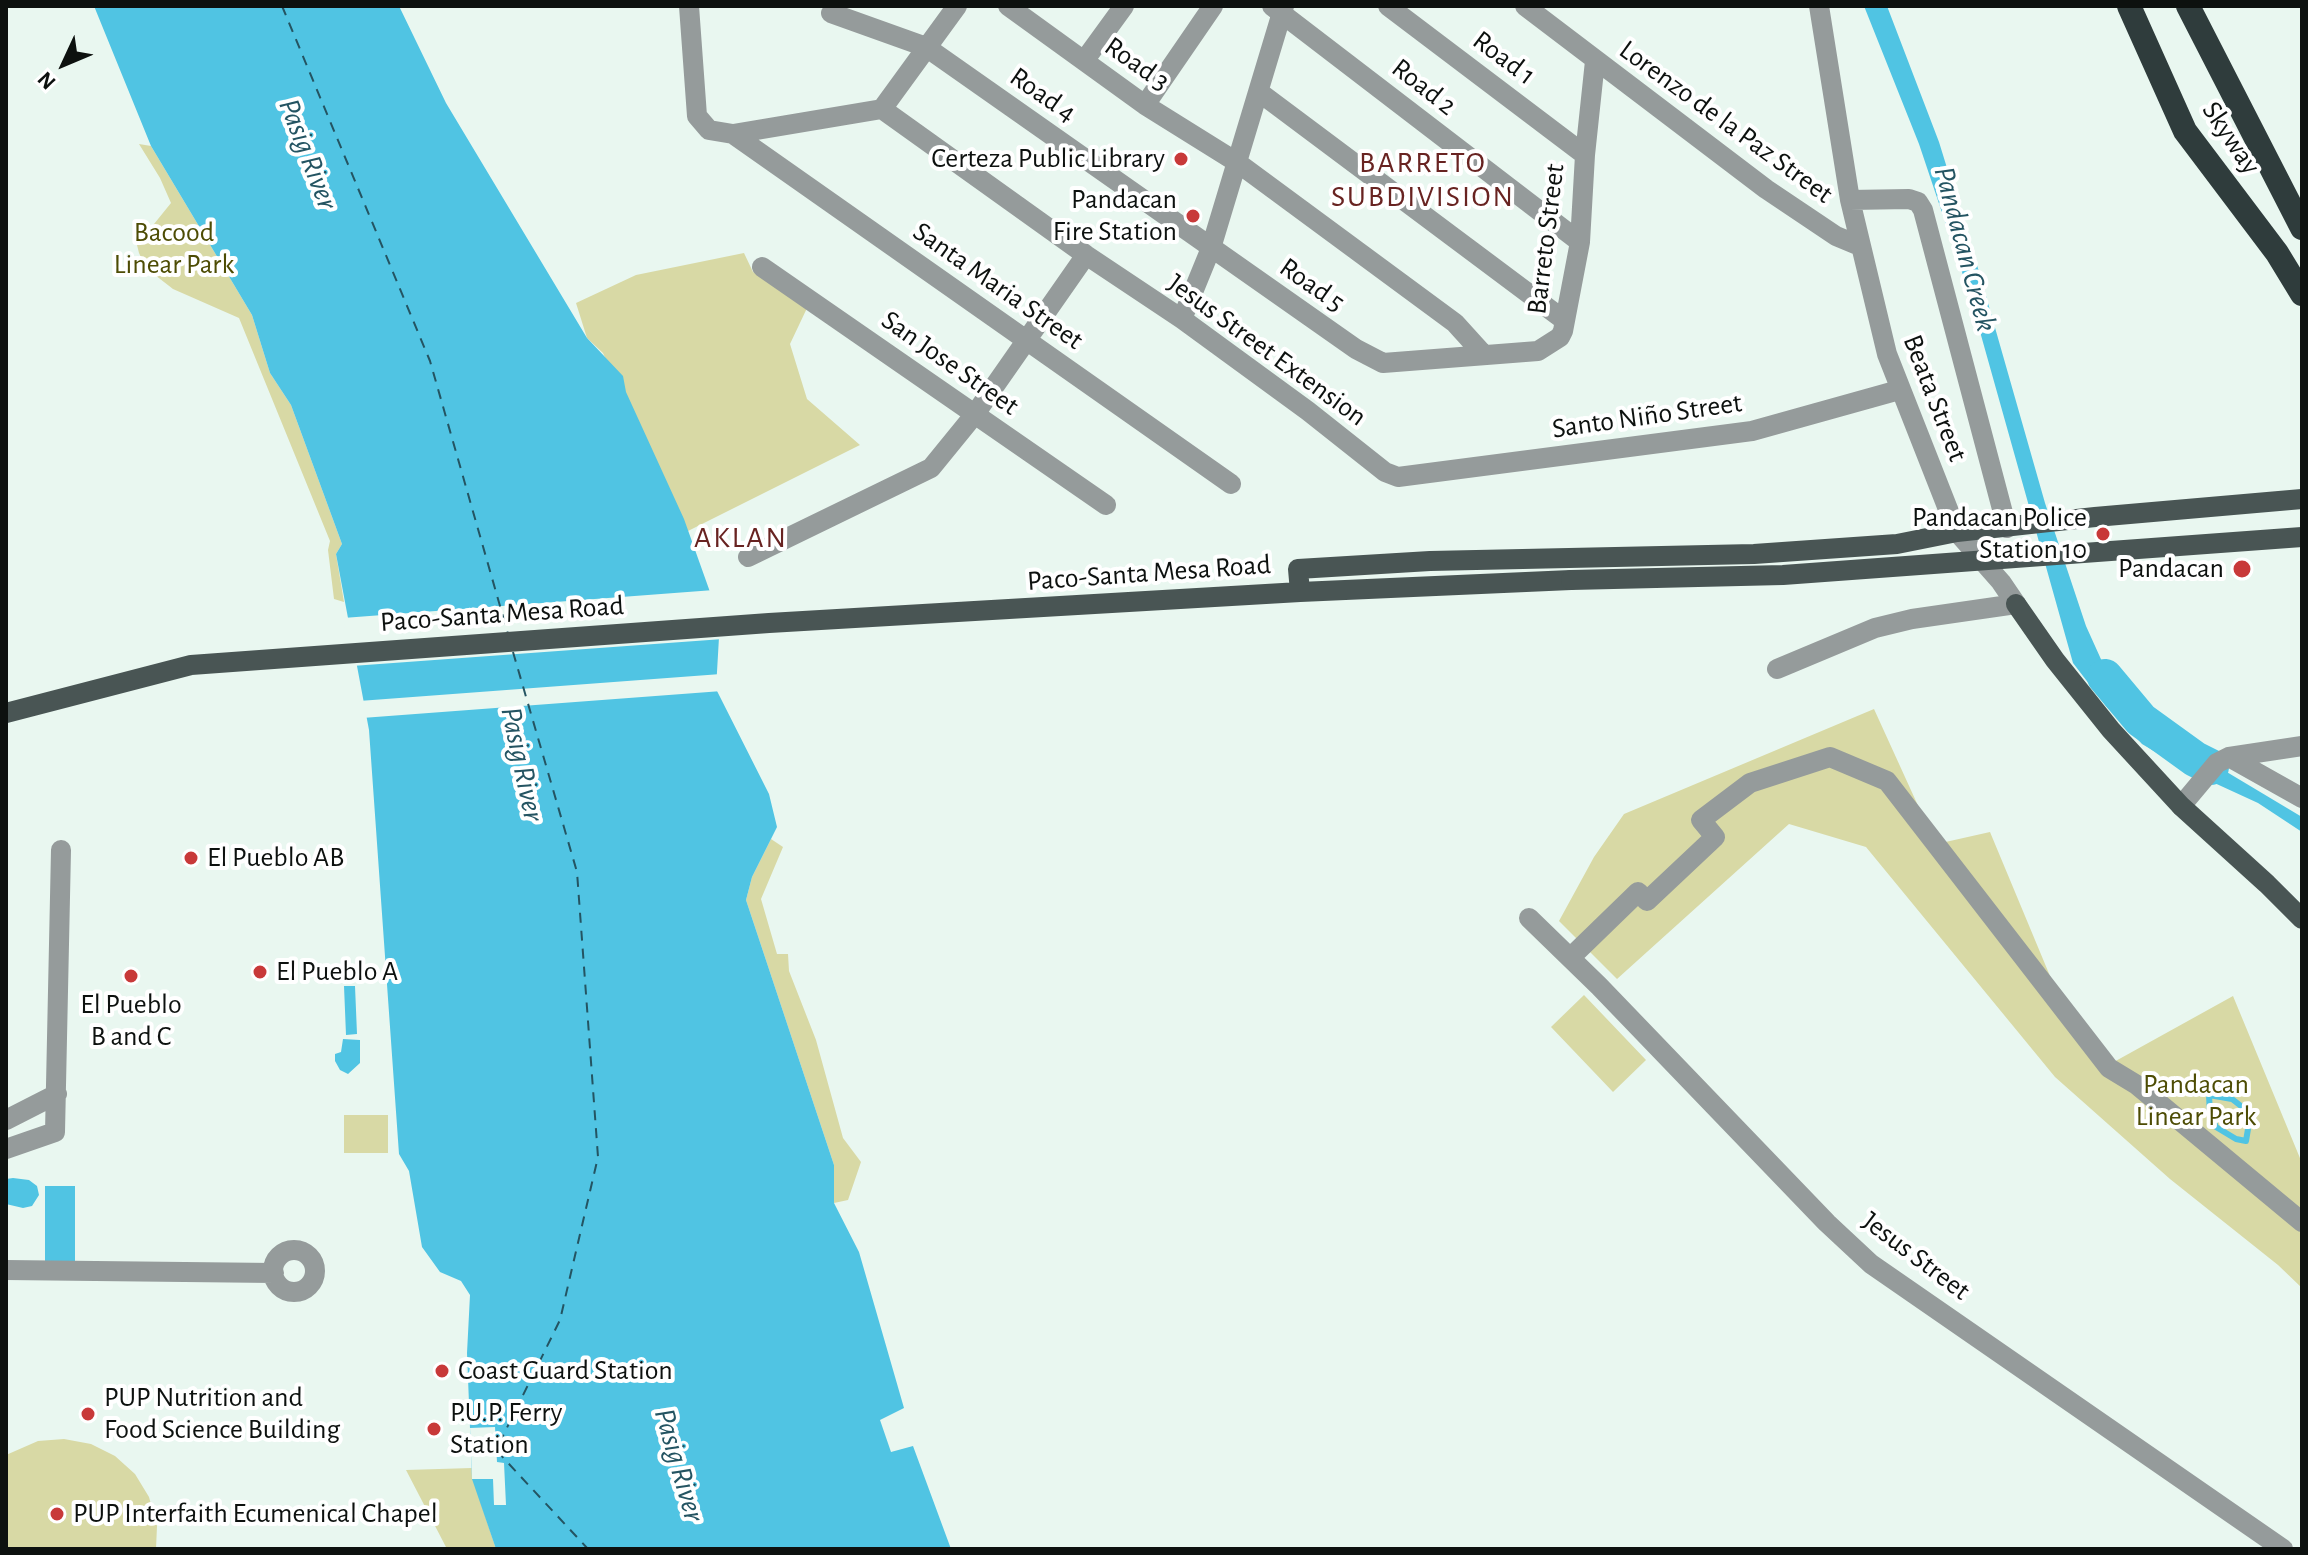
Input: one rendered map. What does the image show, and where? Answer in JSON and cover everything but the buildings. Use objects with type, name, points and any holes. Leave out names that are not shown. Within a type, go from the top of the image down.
[{"type":"highway","points":[[2119,6],[2128,33]]},
{"type":"highway","name":"Skyway","points":[[2129,6],[2185,131],[2277,253],[2302,294]]},
{"type":"highway","name":"Skyway","points":[[2188,6],[2302,228]]},
{"type":"main road","name":"Paco-Santa Mesa Road","points":[[1300,592],[1298,569],[1445,560],[1754,554],[1897,544],[1957,532],[2302,499]]},
{"type":"main road","name":"Paco-Santa Mesa Road","points":[[6,713],[191,665],[769,623],[1300,592],[1571,580],[1783,575],[2302,537]]},
{"type":"main road","name":"Beata Street","points":[[2016,604],[2055,660],[2111,730],[2181,806],[2302,919]]},
{"type":"street","points":[[689,6],[697,116],[709,130],[733,134],[882,109],[957,6]]},
{"type":"street","name":"Road 3","points":[[1008,6],[1036,14],[1084,61],[1145,105],[1238,163]]},
{"type":"street","points":[[1084,61],[1124,6]]},
{"type":"street","points":[[1145,105],[1213,6]]},
{"type":"street","name":"Road 1","points":[[1388,6],[1585,155]]},
{"type":"street","name":"Lorenzo de la Paz Street","points":[[1525,6],[1766,189],[1836,236],[1860,246]]},
{"type":"street","name":"Beata Street","points":[[1819,6],[1850,200],[1877,318],[1899,390],[1957,532],[2016,604]]},
{"type":"street","points":[[1182,319],[1211,248],[1238,163],[1279,8]]},
{"type":"street","name":"Road 2","points":[[1279,8],[1580,242]]},
{"type":"street","name":"Road 4","points":[[831,13],[926,47],[1211,248]]},
{"type":"street","name":"Barreto Street","points":[[1383,363],[1538,351],[1560,337],[1580,242],[1595,61]]},
{"type":"street","points":[[1259,92],[1564,320]]},
{"type":"street","name":"Jesus Street Extension","points":[[882,109],[1086,255],[1182,319],[1385,472],[1398,477]]},
{"type":"street","name":"Santa Maria Street","points":[[733,134],[1231,484]]},
{"type":"street","points":[[1238,163],[1455,323],[1484,355]]},
{"type":"street","points":[[1850,200],[1909,199],[1918,202],[1923,210],[2007,528]]},
{"type":"street","name":"Road 5","points":[[1211,248],[1356,349],[1383,363]]},
{"type":"street","points":[[748,557],[931,468],[975,414],[1086,255]]},
{"type":"street","name":"San Jose Street","points":[[762,267],[1106,505]]},
{"type":"street","name":"Santo Niño Street","points":[[1398,477],[1752,431],[1899,390]]},
{"type":"street","points":[[1777,669],[1875,628],[1912,619],[2016,604]]},
{"type":"street","points":[[2181,806],[2223,760],[2302,746]]},
{"type":"street","points":[[1570,958],[1638,892],[1647,901],[1715,837],[1701,820],[1750,783],[1830,757],[1887,781],[2109,1068],[2137,1085],[2302,1222]]},
{"type":"street","points":[[2223,760],[2302,798]]},
{"type":"street","points":[[6,1149],[55,1132],[61,850]]},
{"type":"street","name":"Jesus Street","points":[[1529,918],[1827,1223],[1871,1264],[2283,1549]]},
{"type":"street","points":[[6,1120],[57,1094]]},
{"type":"street","points":[[6,1270],[274,1273]]},
{"type":"green space","name":"Bacood Linear Park","points":[[139,144],[151,146],[252,315],[270,373],[291,405],[342,544],[336,554],[344,602],[334,599],[328,550],[330,541],[239,318],[173,289],[146,268],[139,253],[137,245],[171,203]]},
{"type":"green space","points":[[744,253],[753,272],[808,306],[790,344],[807,399],[860,445],[686,532],[603,353],[587,338],[576,303],[636,275]]},
{"type":"green space","name":"Pandacan Linear Park","points":[[1874,709],[1920,810],[1941,843],[1990,832],[2055,988],[2112,1063],[2233,996],[2302,1163],[2302,1288],[2278,1265],[2170,1179],[2055,1077],[1866,847],[1789,824],[1617,979],[1559,921],[1594,857],[1624,814]]},
{"type":"green space","points":[[771,839],[783,847],[761,899],[777,954],[788,954],[789,971],[816,1040],[843,1138],[861,1162],[848,1200],[834,1203],[834,1165],[746,900],[752,877]]},
{"type":"green space","points":[[1584,995],[1646,1060],[1613,1092],[1551,1027]]},
{"type":"green space","points":[[344,1115],[388,1115],[388,1153],[344,1153]]},
{"type":"green space","points":[[64,1439],[91,1444],[115,1456],[135,1474],[149,1497],[157,1526],[156,1549],[6,1549],[6,1455],[38,1441]]},
{"type":"green space","points":[[472,1468],[496,1549],[447,1549],[406,1470]]},
{"type":"water","name":"Pasig River","points":[[94,6],[399,6],[446,103],[587,338],[623,376],[626,392],[684,519],[720,620],[716,689],[769,794],[777,827],[752,877],[746,900],[834,1165],[834,1203],[859,1252],[904,1408],[880,1420],[891,1452],[913,1446],[951,1549],[496,1549],[472,1479],[467,1353],[470,1295],[461,1281],[440,1272],[422,1247],[409,1171],[399,1154],[369,730],[336,554],[342,544],[291,405],[270,373],[252,315],[151,146]]},
{"type":"water","points":[[1864,6],[1887,6],[1939,142],[2045,503],[2086,626],[2109,677],[2146,729],[2195,753],[2302,817],[2302,832],[2258,803],[2184,769],[2142,744],[2106,706],[2073,663],[1970,296],[1919,144]]},
{"type":"water","points":[[344,986],[355,986],[357,1034],[346,1035]]},
{"type":"water","points":[[343,1039],[360,1040],[360,1063],[348,1074],[340,1070],[335,1061],[335,1054],[341,1052]]},
{"type":"water","points":[[6,1179],[29,1180],[37,1186],[39,1195],[32,1206],[23,1208],[6,1204]]},
{"type":"water","points":[[45,1186],[75,1186],[75,1263],[45,1263]]},
{"type":"pier","points":[[714,590],[724,619],[723,639],[352,666],[343,618]]},
{"type":"pier","points":[[721,674],[722,691],[362,718],[359,701]]},
{"type":"pier","points":[[495,1427],[497,1462],[504,1463],[506,1505],[494,1505],[493,1479],[472,1479],[470,1428]]},
{"type":"waterway","name":"Pandacan Creek","points":[[2105,677],[2141,720],[2211,767]]},
{"type":"waterway","points":[[2209,1095],[2232,1099],[2241,1106],[2248,1129],[2246,1141],[2236,1139],[2216,1127],[2210,1114],[2209,1095]]},
{"type":"ferry route","points":[[282,6],[430,361],[508,634]]},
{"type":"ferry route","points":[[513,652],[577,872],[598,1157],[560,1320],[496,1450],[588,1549]]},
{"type":"place","name":"Certeza Public Library","points":[[1181,159]]},
{"type":"place","name":"Pandacan Fire Station","points":[[1193,216]]},
{"type":"place","name":"Pandacan Police Station 10","points":[[2103,534]]},
{"type":"place","name":"Pandacan","points":[[2242,569]]},
{"type":"place","name":"El Pueblo AB","points":[[191,858]]},
{"type":"place","name":"El Pueblo A","points":[[260,972]]},
{"type":"place","name":"El Pueblo B and C","points":[[131,976]]},
{"type":"place","name":"Coast Guard Station","points":[[442,1371]]},
{"type":"place","name":"PUP Nutrition and Food Science Building","points":[[88,1414]]},
{"type":"place","name":"P.U.P. Ferry Station","points":[[434,1429]]},
{"type":"place","name":"PUP Interfaith Ecumenical Chapel","points":[[57,1514]]},
{"type":"district","name":"BARRETO SUBDIVISION","points":[[1423,180]]},
{"type":"district","name":"AKLAN","points":[[741,538]]}]
